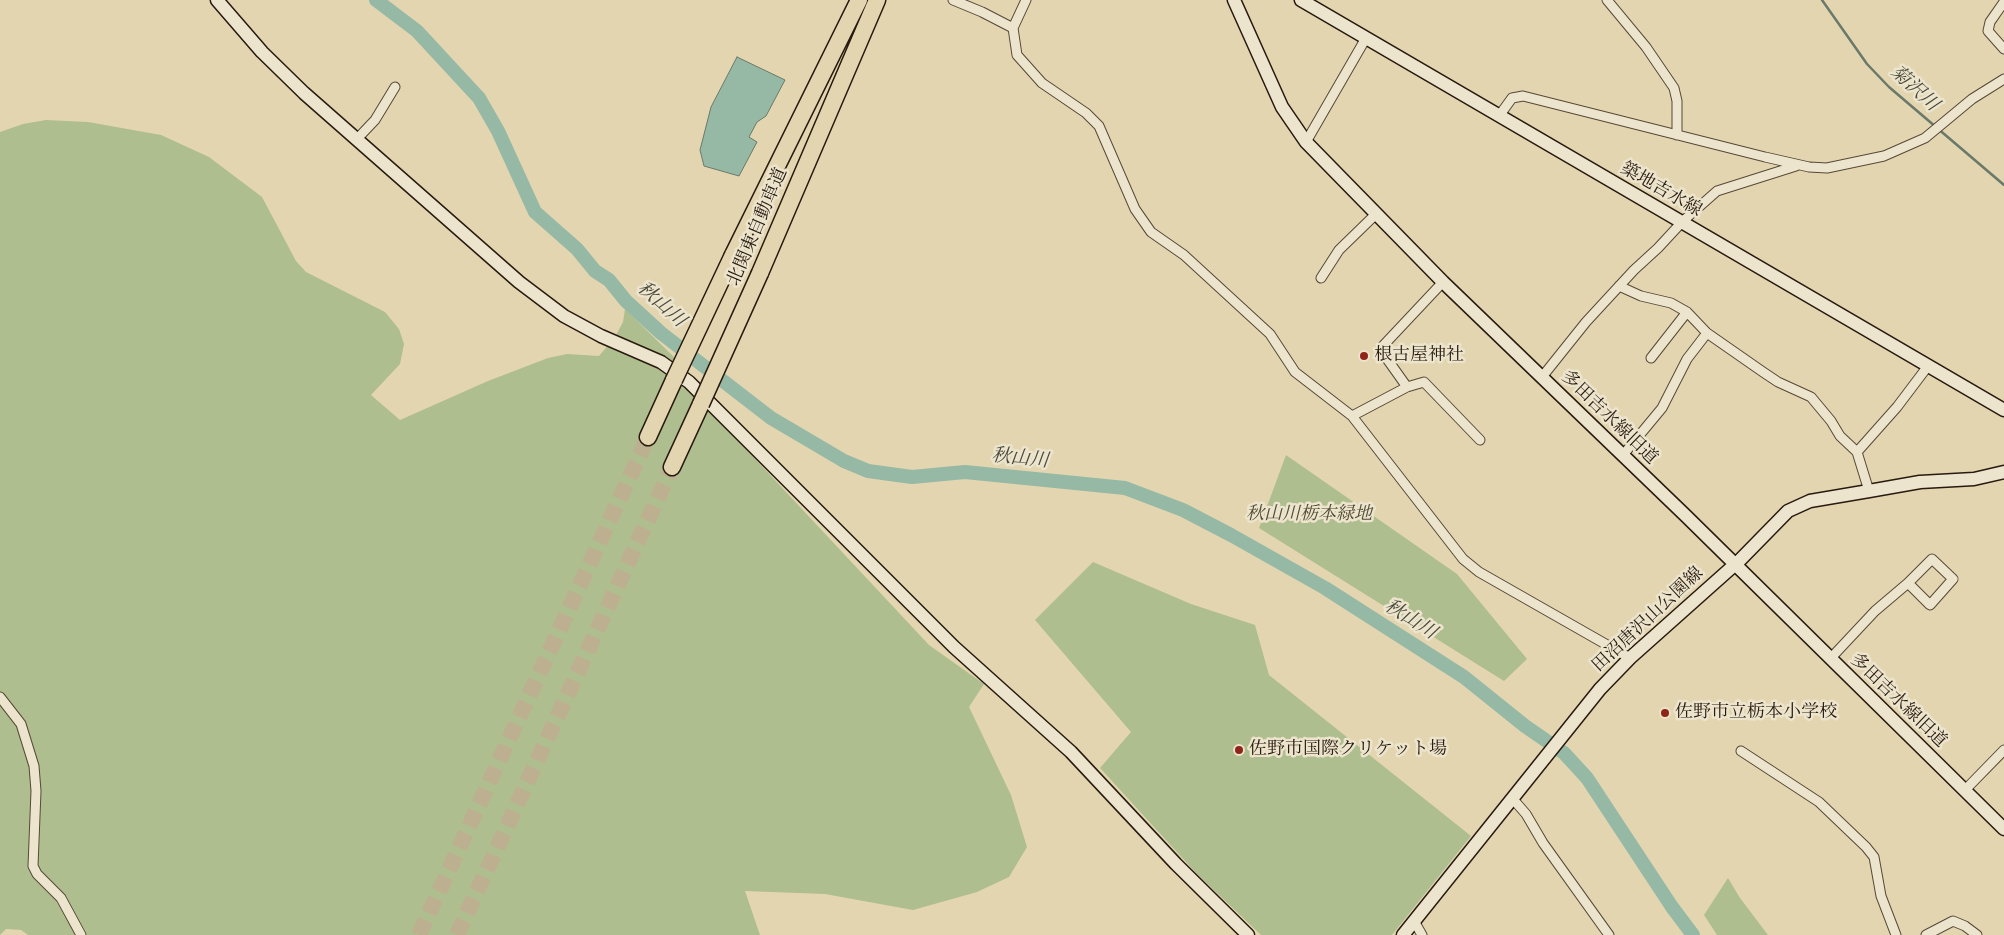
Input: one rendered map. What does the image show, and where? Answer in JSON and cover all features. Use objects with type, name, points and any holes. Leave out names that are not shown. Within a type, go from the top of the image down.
[{"type":"highway","name":"北関東自動車道","points":[[648,437],[733,255],[859,0]]},
{"type":"highway","name":"北関東自動車道","points":[[672,467],[760,273],[877,0]]},
{"type":"street","points":[[217,0],[282,72],[356,140],[500,266],[564,316],[601,336],[661,362],[689,382],[954,647],[1071,752],[1182,871],[1248,935]]},
{"type":"street","points":[[953,0],[1013,28]]},
{"type":"street","points":[[1026,0],[1013,28],[1017,55],[1032,74],[1086,113],[1099,126],[1135,209],[1151,232],[1184,256],[1270,334],[1295,372],[1352,416],[1463,559],[1479,572],[1630,658]]},
{"type":"street","name":"多田吉水線旧道","points":[[1234,0],[1282,107],[1306,142],[1443,282],[1735,564],[2004,829]]},
{"type":"street","name":"築地吉水線","points":[[1301,0],[2004,410]]},
{"type":"street","points":[[1607,0],[1646,47],[1674,88],[1677,102],[1677,135]]},
{"type":"street","points":[[2004,2],[1990,22],[1988,31],[2004,49]]},
{"type":"street","points":[[1306,142],[1366,38]]},
{"type":"street","points":[[1499,116],[1512,98],[1524,96],[1799,165],[1827,168],[1846,166],[1884,156],[1925,138],[1972,99],[2004,79]]},
{"type":"street","points":[[356,140],[375,120],[395,87]]},
{"type":"street","points":[[1542,377],[1586,322],[1619,286],[1682,222],[1718,191],[1799,165]]},
{"type":"street","points":[[1321,278],[1339,250],[1376,214]]},
{"type":"street","points":[[1407,387],[1380,349],[1443,282]]},
{"type":"street","points":[[1619,286],[1641,296],[1670,303],[1687,312],[1707,333],[1778,382],[1811,397],[1831,421],[1840,436],[1857,452],[1868,490]]},
{"type":"street","points":[[1651,358],[1687,312]]},
{"type":"street","points":[[1623,455],[1662,408],[1687,359],[1707,333]]},
{"type":"street","points":[[1857,452],[1897,407],[1928,366]]},
{"type":"street","points":[[1352,416],[1407,387],[1424,382],[1480,440]]},
{"type":"street","name":"田沼唐沢山公園線","points":[[1403,935],[1579,714],[1630,658],[1698,600],[1781,517],[1794,508],[1810,501],[1920,482],[1974,479],[2004,472]]},
{"type":"street","points":[[1830,659],[1875,611],[1908,583],[1932,559],[1953,579],[1930,605],[1908,583]]},
{"type":"street","points":[[0,697],[21,724],[34,766],[36,791],[33,866],[36,874],[61,898],[81,935]]},
{"type":"street","points":[[1965,790],[2004,750]]},
{"type":"street","points":[[1741,751],[1818,802],[1866,847],[1874,857],[1881,896],[1896,935]]},
{"type":"street","points":[[1512,798],[1526,814],[1544,843],[1609,935]]},
{"type":"street","points":[[1414,921],[1422,935]]},
{"type":"street","points":[[1926,935],[1953,921],[1965,926],[1977,935]]},
{"type":"green space","points":[[46,120],[88,122],[161,135],[209,157],[262,197],[296,261],[306,272],[385,312],[399,329],[404,344],[400,364],[371,395],[400,420],[488,381],[548,358],[567,354],[599,356],[615,337],[623,322],[625,309],[700,385],[743,446],[929,645],[984,684],[969,707],[1011,795],[1027,847],[1009,877],[977,892],[913,910],[825,894],[745,891],[760,935],[28,935],[21,930],[6,929],[0,935],[0,132],[23,124]]},
{"type":"green space","name":"秋山川栃本緑地","points":[[1286,455],[1457,574],[1527,659],[1504,681],[1259,528]]},
{"type":"green space","name":"佐野市国際クリケット場","points":[[1093,562],[1191,604],[1255,625],[1269,675],[1471,836],[1392,935],[1261,935],[1197,874],[1100,768],[1131,732],[1035,620]]},
{"type":"green space","points":[[1728,878],[1740,898],[1768,935],[1717,935],[1704,915]]},
{"type":"shaded area","points":[[737,57],[785,80],[766,116],[757,122],[749,137],[757,142],[739,176],[704,166],[700,150],[711,107]]},
{"type":"waterway","name":"秋山川","points":[[376,0],[417,31],[479,98],[498,131],[535,212],[577,249],[595,271],[609,280],[626,301],[661,333],[771,418],[844,461],[868,471],[912,477],[965,472],[1125,488],[1183,510],[1231,535],[1325,588],[1464,677],[1525,726],[1564,753],[1587,778],[1672,907],[1693,935]]},
{"type":"waterway","name":"菊沢川","points":[[1822,0],[1867,64],[1889,87],[2004,185]]},
{"type":"tunnel","points":[[419,935],[648,437]]},
{"type":"tunnel","points":[[457,935],[672,467]]},
{"type":"place","name":"根古屋神社","points":[[1364,356]]},
{"type":"place","name":"佐野市立栃本小学校","points":[[1665,713]]},
{"type":"place","name":"佐野市国際クリケット場","points":[[1239,750]]}]
